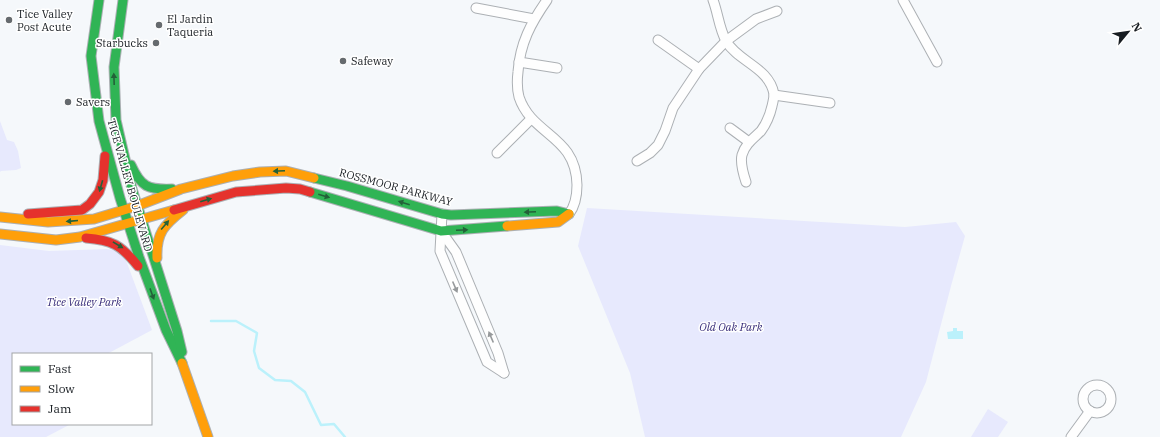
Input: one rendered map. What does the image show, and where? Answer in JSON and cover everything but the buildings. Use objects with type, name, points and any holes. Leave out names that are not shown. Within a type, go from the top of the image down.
[{"type":"street","name":"TICE VALLEY BOULEVARD","points":[[100,0],[91,56],[97,113],[124,210],[146,277],[166,330],[185,369],[208,437]]},
{"type":"street","points":[[114,0],[120,20]]},
{"type":"street","name":"TICE VALLEY BOULEVARD","points":[[124,0],[114,67],[116,120],[132,189],[178,331],[185,369]]},
{"type":"street","points":[[0,234],[56,240],[80,237],[190,204],[236,192],[286,188],[300,189],[441,231],[558,222],[569,214],[574,208],[577,191],[574,165],[562,146],[531,119],[524,109],[519,96],[517,82],[519,62],[528,29],[547,0]]},
{"type":"street","points":[[713,0],[726,41],[738,55],[753,64],[764,74],[771,85],[774,95],[770,115],[761,130],[749,142],[742,155],[742,170],[746,182]]},
{"type":"street","points":[[903,0],[937,62]]},
{"type":"street","points":[[476,8],[534,19]]},
{"type":"street","points":[[637,161],[650,153],[658,145],[674,108],[700,69],[726,41],[756,20],[777,11]]},
{"type":"street","points":[[658,40],[700,69]]},
{"type":"street","points":[[519,62],[557,68]]},
{"type":"street","points":[[774,95],[830,102]]},
{"type":"street","points":[[497,153],[531,119]]},
{"type":"street","points":[[730,128],[749,142]]},
{"type":"street","points":[[122,145],[135,174],[144,187],[158,190],[181,189]]},
{"type":"street","points":[[0,216],[82,210],[92,202],[101,189],[106,148]]},
{"type":"street","name":"ROSSMOOR PARKWAY","points":[[0,216],[48,222],[94,219],[137,206],[181,189],[233,176],[260,172],[286,171],[347,186],[442,214],[451,215],[557,211],[569,214]]},
{"type":"street","points":[[159,276],[157,250],[159,236],[162,229],[168,221],[190,204]]},
{"type":"street","points":[[441,231],[456,252],[498,353],[504,373],[487,362],[440,251],[441,231],[442,214]]},
{"type":"street","points":[[80,237],[96,238],[114,242],[121,246],[146,277]]},
{"type":"street","points":[[1071,437],[1090,411]]},
{"type":"green space","points":[[0,121],[7,140],[14,142],[18,151],[21,168],[16,170],[0,172]]},
{"type":"green space","name":"Old Oak Park","points":[[587,208],[905,227],[956,222],[965,236],[926,382],[901,437],[645,437],[630,373],[578,246]]},
{"type":"green space","name":"Tice Valley Park","points":[[0,245],[49,251],[107,249],[118,251],[127,263],[152,330],[109,353],[12,353],[12,425],[69,425],[46,437],[0,437]]},
{"type":"green space","points":[[988,409],[1008,422],[998,437],[971,437]]},
{"type":"water","points":[[953,328],[957,328],[957,331],[963,331],[963,339],[948,339],[947,332],[953,331]]},
{"type":"waterway","points":[[211,321],[236,321],[257,333],[254,351],[259,368],[275,380],[291,381],[305,392],[321,425],[334,424],[345,437]]},
{"type":"traffic: fast","points":[[99,0],[91,56],[99,121],[120,198],[139,257],[166,330],[182,363]]},
{"type":"traffic: fast","points":[[123,0],[114,67],[116,120],[132,189],[177,331],[182,352]]},
{"type":"traffic: fast","points":[[131,165],[138,178],[146,186],[157,189],[172,189]]},
{"type":"traffic: fast","points":[[314,178],[347,186],[442,214],[451,215],[557,211],[569,214]]},
{"type":"traffic: fast","points":[[310,192],[441,231],[507,226]]},
{"type":"traffic: slow","points":[[0,217],[48,222],[94,219],[137,206],[181,189],[233,176],[260,172],[286,171],[314,178]]},
{"type":"traffic: slow","points":[[0,234],[56,240],[80,237],[174,210]]},
{"type":"traffic: slow","points":[[157,258],[158,242],[162,230],[183,210]]},
{"type":"traffic: slow","points":[[507,226],[558,222],[569,214]]},
{"type":"traffic: slow","points":[[182,363],[208,437]]},
{"type":"traffic: jam","points":[[28,214],[82,210],[90,204],[99,192],[103,180],[105,156]]},
{"type":"traffic: jam","points":[[174,210],[236,192],[286,188],[300,189],[310,192]]},
{"type":"traffic: jam","points":[[86,238],[103,240],[121,248],[138,266]]},
{"type":"place","name":"Tice Valley Post Acute","points":[[9,20]]},
{"type":"place","name":"El Jardin Taqueria","points":[[159,25]]},
{"type":"place","name":"Starbucks","points":[[156,43]]},
{"type":"place","name":"Safeway","points":[[343,61]]},
{"type":"place","name":"Savers","points":[[68,102]]}]
